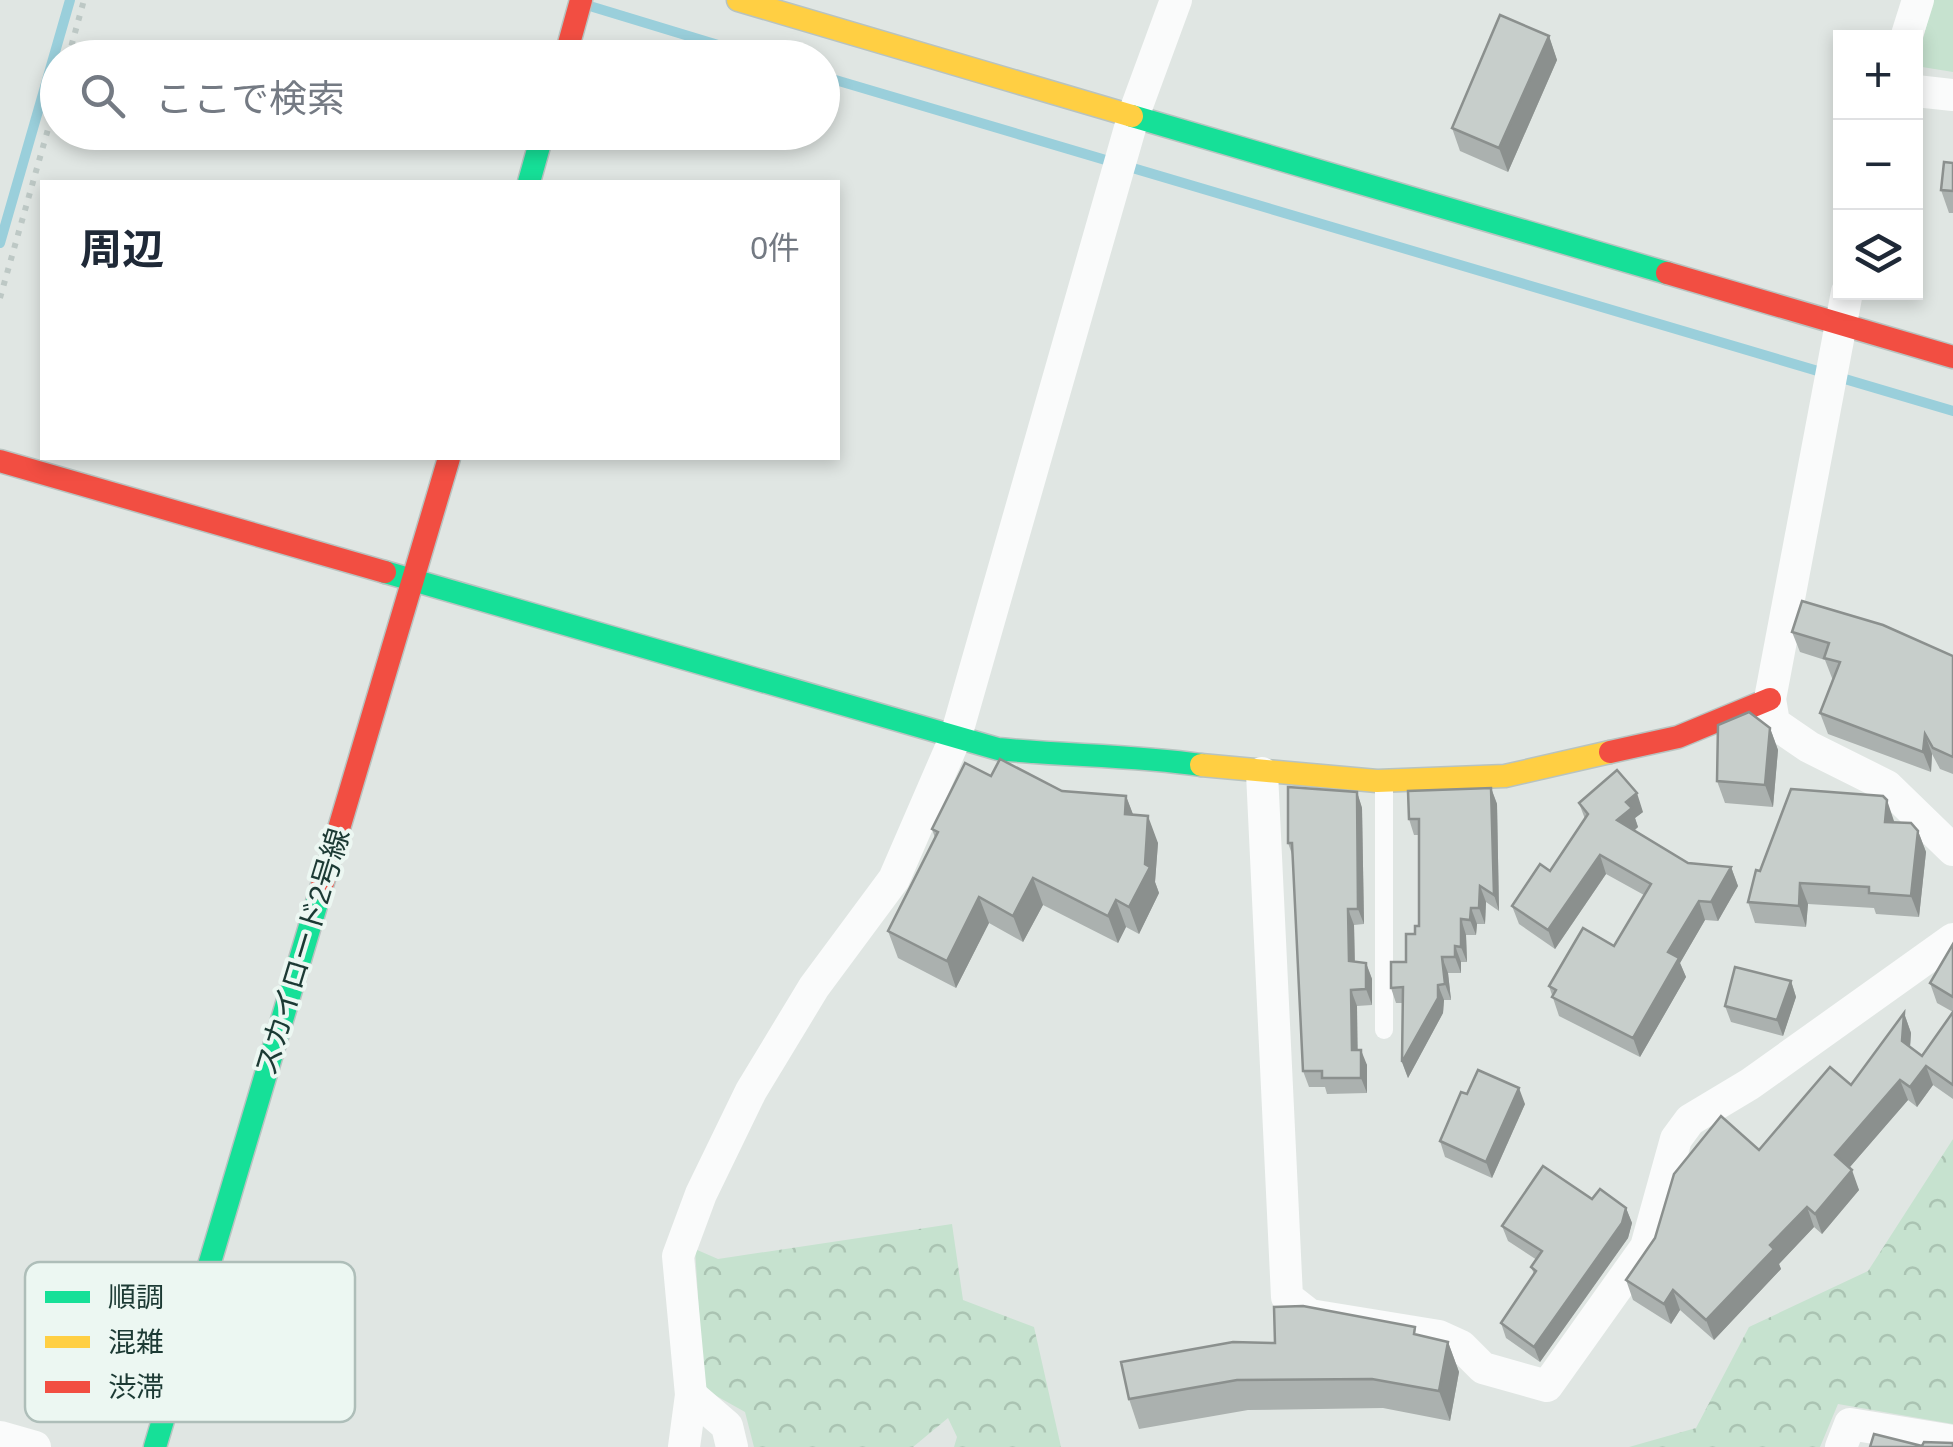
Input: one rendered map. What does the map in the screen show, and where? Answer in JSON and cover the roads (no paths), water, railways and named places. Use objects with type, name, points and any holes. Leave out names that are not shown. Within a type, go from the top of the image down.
[{"type":"street","points":[[570,40],[581,0]]},
{"type":"street","points":[[738,0],[1134,114],[1844,308],[1953,357]]},
{"type":"street","points":[[684,1447],[691,1395],[678,1256],[701,1194],[751,1092],[814,987],[894,879],[956,736],[1134,114],[1176,0]]},
{"type":"street","points":[[1909,30],[1918,0]]},
{"type":"street","points":[[1923,92],[1953,94]]},
{"type":"street","points":[[530,180],[538,150]]},
{"type":"street","points":[[1844,308],[1770,700],[1774,723],[1809,746],[1888,786],[1953,850]]},
{"type":"street","name":"スカイロード2号線","points":[[209,1262],[447,460]]},
{"type":"street","points":[[0,462],[998,750],[1085,758],[1130,755],[1262,773],[1384,780],[1505,776],[1678,737],[1770,700]]},
{"type":"street","points":[[1262,773],[1286,1297],[1310,1315],[1439,1336],[1461,1346],[1483,1368],[1547,1386],[1646,1247],[1676,1138],[1690,1120],[1750,1084],[1953,939]]},
{"type":"street","points":[[691,1395],[727,1426],[732,1447]]},
{"type":"street","name":"スカイロード2号線","points":[[154,1447],[161,1422]]},
{"type":"street","points":[[1841,1447],[1850,1424],[1953,1441]]},
{"type":"street","points":[[0,1437],[35,1447]]},
{"type":"lane","points":[[1384,780],[1384,1030]]},
{"type":"waterway","points":[[58,40],[70,0]]},
{"type":"waterway","points":[[593,7],[702,40]]},
{"type":"waterway","points":[[840,81],[1953,411]]},
{"type":"waterway","points":[[0,243],[40,104]]}]
